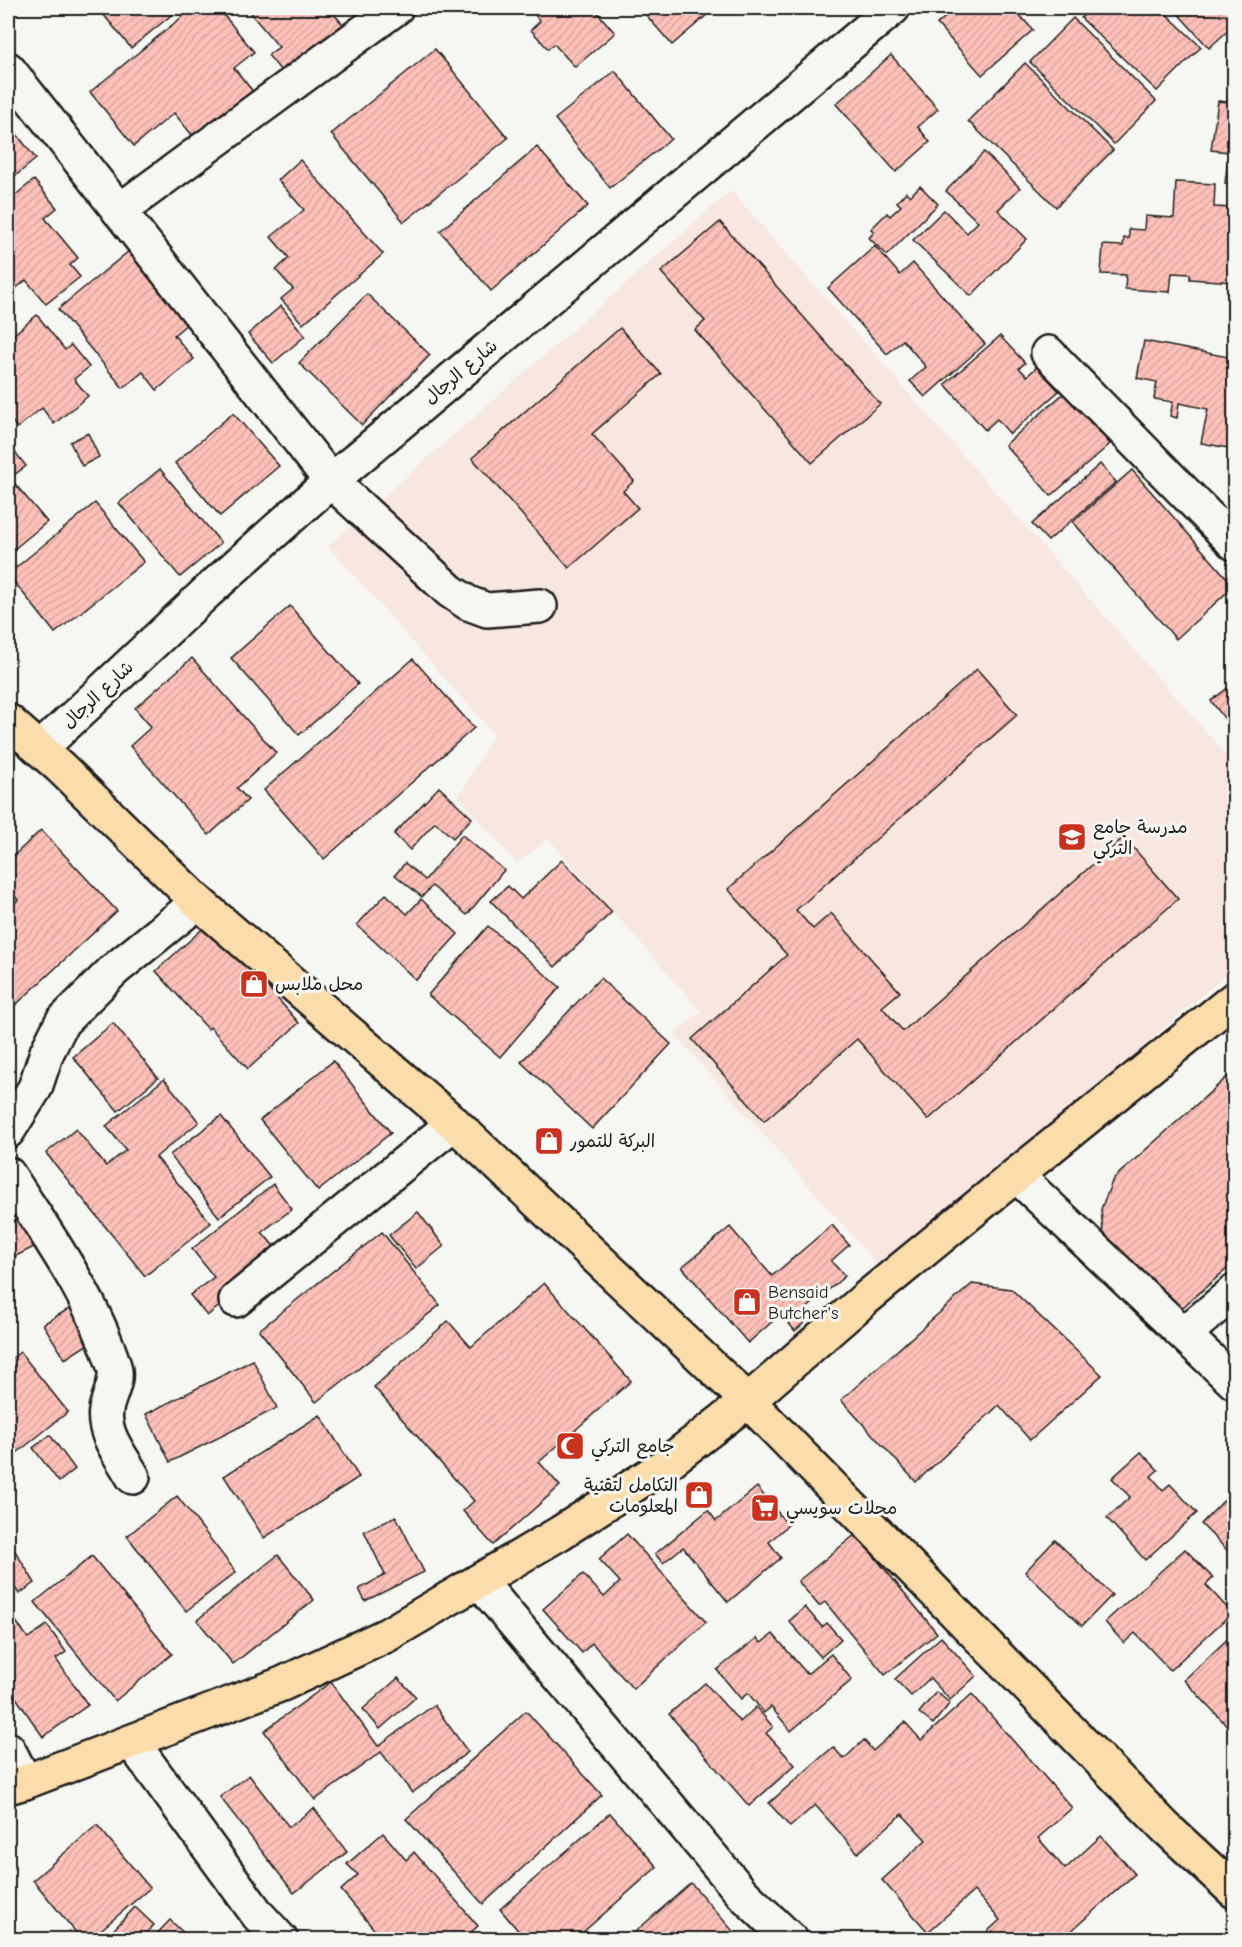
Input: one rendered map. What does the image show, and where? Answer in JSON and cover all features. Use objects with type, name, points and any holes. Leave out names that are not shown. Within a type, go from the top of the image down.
[{"type":"main road","points":[[8,721],[198,902],[454,1123],[748,1401],[1166,1828],[1234,1892]]},
{"type":"main road","points":[[16,1784],[282,1684],[387,1635],[560,1533],[662,1467],[748,1401],[865,1299],[1016,1174],[1234,999]]},
{"type":"street","points":[[119,211],[396,8]]},
{"type":"street","name":"شارع الرجال","points":[[40,749],[207,592],[331,481],[893,8]]},
{"type":"street","points":[[8,69],[331,481],[450,591],[468,603],[487,610],[540,606]]},
{"type":"street","points":[[1048,353],[1234,543]]},
{"type":"street","points":[[8,1131],[35,1088],[47,1053],[62,1022],[114,970],[198,902]]},
{"type":"street","points":[[236,1300],[454,1123]]},
{"type":"street","points":[[8,1174],[69,1269],[94,1315],[115,1369],[114,1388],[106,1411],[106,1431],[133,1477]]},
{"type":"street","points":[[1016,1174],[1234,1382]]},
{"type":"street","points":[[1184,1335],[1234,1292]]},
{"type":"street","points":[[479,1581],[742,1893],[790,1940]]},
{"type":"street","points":[[132,1742],[258,1915],[281,1940]]},
{"type":"street","points":[[8,1749],[16,1784]]},
{"type":"shaded area","points":[[731,191],[1234,764],[1234,967],[886,1274],[675,1034],[701,1011],[548,838],[517,864],[459,797],[494,734],[328,546]]},
{"type":"building","points":[[98,8],[180,8],[131,48]]},
{"type":"building","points":[[193,8],[218,8],[254,52],[234,68],[255,94],[197,141],[174,113],[134,146],[90,92]]},
{"type":"building","points":[[258,8],[329,8],[345,27],[285,76],[268,55],[279,47],[251,14]]},
{"type":"building","points":[[529,8],[601,8],[596,11],[615,33],[575,67],[554,44],[548,49],[531,30],[540,21]]},
{"type":"building","points":[[640,8],[715,8],[672,45]]},
{"type":"building","points":[[956,8],[1013,8],[1033,30],[982,75],[937,24]]},
{"type":"building","points":[[1091,8],[1160,8],[1201,47],[1157,91],[1081,18]]},
{"type":"building","points":[[1173,8],[1234,8],[1234,25],[1209,48]]},
{"type":"building","points":[[1073,18],[1156,101],[1114,144],[1030,62]]},
{"type":"building","points":[[435,49],[508,138],[404,222],[331,134]]},
{"type":"building","points":[[891,55],[938,109],[918,127],[930,142],[896,172],[836,104]]},
{"type":"building","points":[[1025,63],[1113,150],[1056,207],[968,121]]},
{"type":"building","points":[[615,71],[671,139],[610,188],[555,119]]},
{"type":"building","points":[[1229,90],[1234,91],[1234,184],[1225,183],[1229,152],[1211,150],[1218,101],[1227,102]]},
{"type":"building","points":[[8,123],[36,159],[8,182]]},
{"type":"building","points":[[537,147],[588,206],[491,291],[440,231]]},
{"type":"building","points":[[984,152],[1020,188],[998,210],[1027,239],[971,296],[913,240],[944,210],[967,233],[978,222],[946,191]]},
{"type":"building","points":[[300,160],[383,254],[303,324],[281,299],[293,289],[276,270],[289,258],[271,237],[304,210],[278,180]]},
{"type":"building","points":[[34,180],[57,208],[45,218],[78,258],[70,265],[80,277],[46,304],[26,280],[14,290],[8,282],[8,201]]},
{"type":"building","points":[[1176,182],[1215,184],[1214,207],[1234,208],[1234,282],[1190,279],[1190,274],[1172,273],[1170,292],[1125,289],[1126,275],[1101,274],[1103,245],[1123,246],[1124,238],[1129,238],[1129,229],[1144,230],[1145,216],[1174,218]]},
{"type":"building","points":[[920,186],[938,204],[887,255],[869,238],[874,232],[871,229],[887,213],[890,216],[901,206],[897,202],[906,192],[910,196]]},
{"type":"building","points":[[720,222],[880,404],[812,463],[695,330],[705,321],[661,272]]},
{"type":"building","points":[[875,246],[900,275],[913,263],[985,344],[925,397],[910,381],[926,367],[903,340],[887,354],[828,288]]},
{"type":"building","points":[[129,251],[188,323],[174,335],[194,359],[157,390],[143,372],[123,388],[58,309]]},
{"type":"building","points":[[367,294],[430,355],[362,425],[299,363]]},
{"type":"building","points":[[281,306],[305,336],[273,363],[248,334]]},
{"type":"building","points":[[37,315],[65,350],[71,345],[89,367],[74,379],[88,396],[54,424],[42,408],[17,428],[8,416],[8,339]]},
{"type":"building","points":[[620,328],[661,374],[592,434],[634,481],[623,491],[638,508],[569,568],[472,458]]},
{"type":"building","points":[[1000,336],[1025,363],[1019,368],[1027,376],[1037,367],[1059,391],[1010,434],[997,419],[985,430],[945,384]]},
{"type":"building","points":[[1144,341],[1234,358],[1234,449],[1201,443],[1208,409],[1179,403],[1177,418],[1170,416],[1173,402],[1154,399],[1157,382],[1137,378]]},
{"type":"building","points":[[1064,393],[1110,444],[1051,496],[1005,445]]},
{"type":"building","points":[[233,413],[279,466],[220,516],[175,463]]},
{"type":"building","points":[[88,433],[99,457],[82,466],[70,442]]},
{"type":"building","points":[[8,443],[26,466],[10,478],[47,522],[8,554]]},
{"type":"building","points":[[1100,464],[1116,482],[1048,541],[1032,524]]},
{"type":"building","points":[[160,469],[221,543],[180,577],[119,503]]},
{"type":"building","points":[[1132,470],[1234,586],[1176,639],[1073,522]]},
{"type":"building","points":[[95,503],[144,562],[55,633],[8,574]]},
{"type":"building","points":[[290,606],[358,684],[299,735],[231,658]]},
{"type":"building","points":[[192,658],[276,753],[237,788],[248,800],[209,835],[130,746],[151,727],[135,708]]},
{"type":"building","points":[[413,659],[474,728],[324,859],[264,790]]},
{"type":"building","points":[[977,669],[1017,715],[796,910],[813,929],[831,913],[900,992],[882,1007],[903,1031],[1124,837],[1178,899],[928,1120],[857,1039],[764,1121],[692,1039],[787,955],[728,889]]},
{"type":"building","points":[[1234,683],[1234,731],[1211,701]]},
{"type":"building","points":[[439,787],[472,818],[453,838],[435,822],[410,850],[394,834]]},
{"type":"building","points":[[41,830],[117,911],[8,1012],[8,910],[18,900],[8,888],[8,861]]},
{"type":"building","points":[[462,835],[504,870],[467,915],[432,886],[422,897],[395,875],[405,863],[425,880]]},
{"type":"building","points":[[562,860],[612,912],[555,967],[491,901],[508,886],[521,899]]},
{"type":"building","points":[[386,894],[407,914],[421,899],[458,934],[416,980],[357,925]]},
{"type":"building","points":[[210,922],[299,1023],[248,1069],[156,971]]},
{"type":"building","points":[[488,926],[560,987],[500,1057],[428,995]]},
{"type":"building","points":[[600,978],[671,1044],[592,1129],[521,1062]]},
{"type":"building","points":[[113,1023],[158,1078],[118,1111],[73,1057]]},
{"type":"building","points":[[333,1061],[391,1133],[318,1191],[260,1120]]},
{"type":"building","points":[[1234,1071],[1234,1263],[1177,1312],[1103,1232],[1101,1209],[1113,1179]]},
{"type":"building","points":[[164,1079],[199,1122],[156,1157],[211,1223],[145,1276],[46,1153],[76,1129],[106,1166],[126,1150],[106,1126]]},
{"type":"building","points":[[221,1116],[270,1177],[219,1217],[170,1155]]},
{"type":"building","points":[[8,1180],[40,1244],[8,1260]]},
{"type":"building","points":[[273,1184],[292,1209],[262,1232],[282,1256],[207,1316],[190,1295],[214,1277],[192,1249]]},
{"type":"building","points":[[418,1212],[444,1246],[416,1269],[389,1235]]},
{"type":"building","points":[[832,1225],[849,1245],[831,1261],[845,1276],[806,1309],[812,1316],[795,1331],[781,1314],[748,1343],[682,1267],[730,1227],[772,1276]]},
{"type":"building","points":[[382,1232],[440,1305],[316,1402],[259,1330]]},
{"type":"building","points":[[544,1283],[631,1381],[539,1462],[560,1486],[493,1545],[463,1511],[474,1501],[374,1387],[448,1321],[471,1347]]},
{"type":"building","points":[[972,1284],[1011,1289],[1102,1375],[1030,1440],[999,1405],[916,1482],[841,1400]]},
{"type":"building","points":[[72,1307],[93,1341],[65,1359],[43,1324]]},
{"type":"building","points":[[20,1352],[68,1412],[8,1460],[8,1362]]},
{"type":"building","points":[[253,1360],[277,1408],[170,1462],[146,1414]]},
{"type":"building","points":[[320,1415],[359,1477],[264,1538],[224,1476]]},
{"type":"building","points":[[50,1435],[75,1469],[59,1482],[33,1448]]},
{"type":"building","points":[[1141,1452],[1158,1470],[1151,1476],[1163,1490],[1170,1484],[1197,1513],[1145,1560],[1107,1518],[1130,1497],[1112,1478]]},
{"type":"building","points":[[757,1487],[788,1525],[769,1542],[781,1558],[728,1602],[683,1547],[663,1563],[655,1554],[708,1510],[716,1521]]},
{"type":"building","points":[[1234,1490],[1234,1557],[1201,1524]]},
{"type":"building","points":[[177,1496],[236,1572],[186,1611],[127,1536]]},
{"type":"building","points":[[396,1516],[424,1572],[365,1601],[359,1589],[385,1575],[364,1531]]},
{"type":"building","points":[[627,1534],[706,1622],[633,1689],[592,1643],[582,1653],[543,1609],[583,1574],[604,1597],[620,1582],[599,1559]]},
{"type":"building","points":[[856,1534],[937,1633],[885,1675],[825,1602],[819,1606],[798,1581]]},
{"type":"building","points":[[1055,1540],[1112,1595],[1082,1626],[1025,1572]]},
{"type":"building","points":[[1185,1549],[1213,1578],[1206,1585],[1232,1613],[1170,1670],[1135,1633],[1124,1643],[1105,1622]]},
{"type":"building","points":[[15,1551],[35,1583],[19,1594],[8,1577],[8,1556]]},
{"type":"building","points":[[278,1555],[314,1600],[233,1664],[197,1620]]},
{"type":"building","points":[[92,1556],[172,1654],[115,1701],[35,1602]]},
{"type":"building","points":[[805,1607],[822,1627],[827,1623],[841,1639],[821,1657],[789,1621]]},
{"type":"building","points":[[15,1620],[28,1638],[47,1625],[66,1652],[56,1659],[88,1705],[43,1737],[8,1686],[8,1626]]},
{"type":"building","points":[[1234,1633],[1234,1733],[1184,1680]]},
{"type":"building","points":[[773,1634],[807,1674],[831,1654],[852,1680],[791,1731],[771,1707],[764,1713],[748,1693],[741,1699],[717,1670],[757,1638],[761,1643]]},
{"type":"building","points":[[941,1637],[976,1676],[950,1700],[930,1678],[911,1696],[895,1679]]},
{"type":"building","points":[[398,1678],[416,1697],[380,1729],[363,1709]]},
{"type":"building","points":[[331,1682],[378,1746],[434,1705],[468,1752],[412,1793],[381,1752],[315,1800],[264,1731]]},
{"type":"building","points":[[705,1683],[740,1722],[756,1707],[773,1727],[766,1733],[795,1765],[749,1806],[669,1714]]},
{"type":"building","points":[[936,1692],[950,1703],[933,1724],[919,1713]]},
{"type":"building","points":[[972,1694],[1072,1808],[1038,1838],[1065,1869],[1101,1836],[1135,1874],[1061,1940],[978,1940],[1000,1920],[974,1891],[928,1932],[882,1880],[926,1840],[902,1814],[858,1853],[815,1805],[790,1827],[769,1803],[833,1747],[844,1759],[864,1740],[873,1751],[905,1722],[921,1740]]},
{"type":"building","points":[[526,1711],[602,1795],[483,1904],[406,1819]]},
{"type":"building","points":[[249,1775],[289,1827],[314,1808],[347,1852],[294,1893],[220,1797]]},
{"type":"building","points":[[610,1813],[657,1867],[574,1940],[526,1940],[500,1909]]},
{"type":"building","points":[[97,1825],[150,1888],[89,1940],[82,1940],[33,1880]]},
{"type":"building","points":[[383,1833],[406,1860],[414,1852],[478,1926],[462,1940],[383,1940],[341,1890],[358,1875],[347,1864]]},
{"type":"building","points":[[691,1883],[739,1938],[738,1940],[626,1940]]},
{"type":"building","points":[[135,1907],[154,1925],[139,1940],[104,1940]]},
{"type":"building","points":[[170,1920],[191,1940],[151,1940]]},
{"type":"place","name":"مدرسة جامع التركي","points":[[1072,837]]},
{"type":"place","name":"محل ملابس","points":[[254,984]]},
{"type":"place","name":"البركة للتمور","points":[[549,1141]]},
{"type":"place","name":"Bensaid Butcher's","points":[[747,1302]]},
{"type":"place","name":"جامع التركي","points":[[570,1446]]},
{"type":"place","name":"التكامل لتقنية المعلومات","points":[[699,1495]]},
{"type":"place","name":"محلات سويسي","points":[[765,1508]]}]
